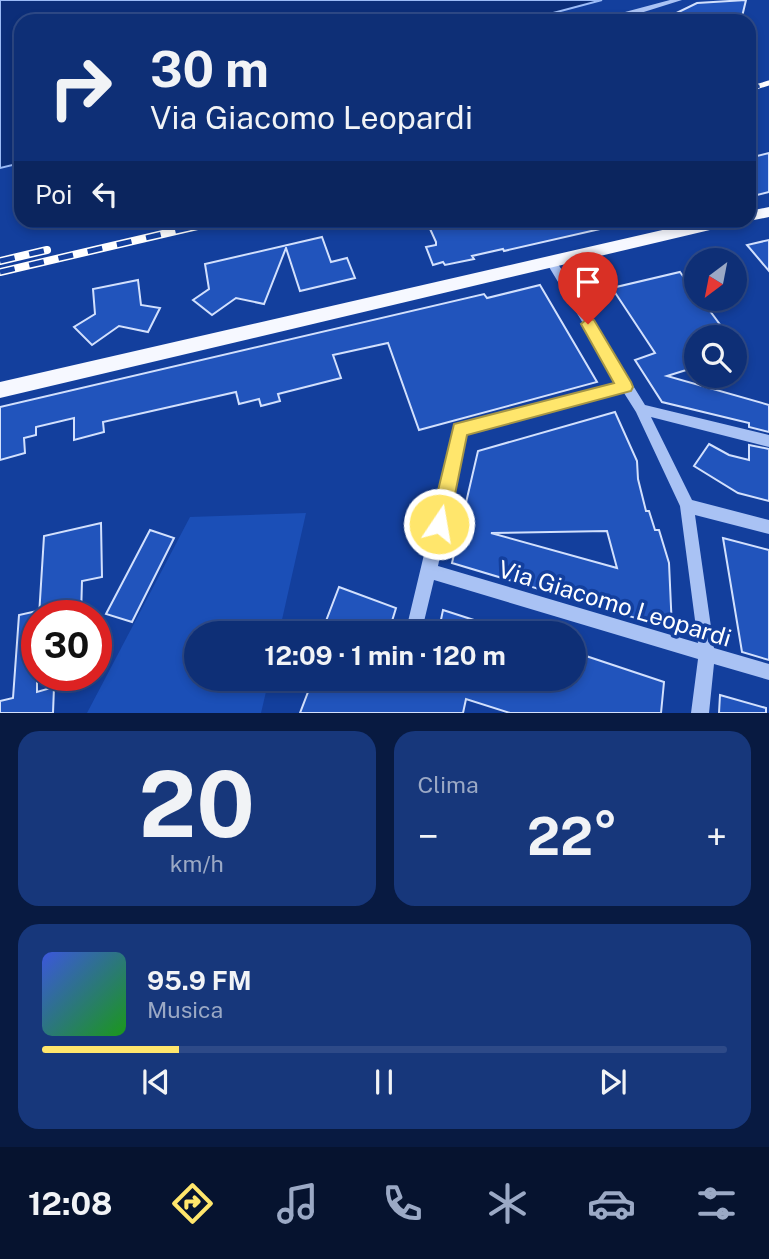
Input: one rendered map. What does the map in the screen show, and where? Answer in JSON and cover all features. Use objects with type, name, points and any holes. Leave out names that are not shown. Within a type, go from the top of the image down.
[{"type":"main road","points":[[0,390],[698,228]]},
{"type":"street","points":[[628,14],[678,0]]},
{"type":"street","points":[[551,262],[625,387],[641,409],[687,506],[706,653],[700,713]]},
{"type":"street","points":[[429,571],[460,429],[625,387]]},
{"type":"street","points":[[641,409],[769,441]]},
{"type":"street","points":[[687,506],[769,527]]},
{"type":"street","name":"Via Giacomo Leopardi","points":[[429,571],[769,672]]},
{"type":"lane","points":[[416,621],[429,571]]},
{"type":"shaded area","points":[[0,0],[602,0],[549,14],[14,14],[14,165],[0,168]]},
{"type":"shaded area","points":[[306,513],[282,621],[184,621],[184,691],[266,691],[261,713],[87,713],[99,691],[112,691],[112,665],[190,517]]},
{"type":"building","points":[[746,0],[743,14],[674,14],[697,3]]},
{"type":"building","points":[[769,153],[769,192],[756,195],[756,156]]},
{"type":"building","points":[[430,228],[605,228],[472,256],[474,259],[445,265],[443,262],[433,265],[426,247],[436,245]]},
{"type":"building","points":[[322,237],[331,262],[347,258],[355,278],[300,291],[286,248],[264,304],[236,298],[212,315],[193,300],[209,289],[205,264]]},
{"type":"building","points":[[769,240],[769,271],[747,245]]},
{"type":"building","points":[[680,272],[684,278],[684,312],[711,312],[720,325],[684,325],[684,371],[667,376],[684,381],[684,388],[709,388],[769,405],[769,432],[749,427],[749,423],[662,402],[635,360],[655,353],[612,288]]},
{"type":"building","points":[[138,280],[141,305],[160,308],[148,332],[119,326],[92,345],[74,327],[95,314],[93,289]]},
{"type":"building","points":[[540,285],[597,382],[419,430],[388,343],[333,355],[341,378],[278,394],[280,401],[261,406],[259,399],[239,404],[236,392],[103,422],[104,432],[74,440],[74,418],[36,427],[36,435],[24,438],[25,453],[0,460],[0,407],[484,294],[487,298]]},
{"type":"building","points":[[615,412],[637,461],[638,479],[646,511],[649,511],[655,530],[659,530],[669,563],[672,629],[452,563],[478,451]],"holes":[[[607,531],[617,568],[491,533]]]},
{"type":"building","points":[[709,444],[729,455],[749,460],[749,445],[769,449],[769,501],[738,493],[694,466]]},
{"type":"building","points":[[101,523],[102,577],[82,581],[81,600],[40,600],[44,536]]},
{"type":"building","points":[[150,530],[174,538],[132,622],[112,616],[112,603]]},
{"type":"building","points":[[723,538],[769,550],[769,660],[742,652]]},
{"type":"building","points":[[339,587],[396,608],[392,621],[326,621]]},
{"type":"building","points":[[443,610],[477,621],[441,621]]},
{"type":"building","points":[[19,615],[21,691],[54,691],[53,713],[0,713],[0,701],[13,698]]},
{"type":"building","points":[[586,656],[664,682],[661,713],[510,713],[466,699],[463,713],[300,713],[308,691],[586,691]]},
{"type":"building","points":[[720,695],[766,708],[766,713],[719,713]]},
{"type":"railway","points":[[756,87],[769,83]]},
{"type":"railway","points":[[0,272],[189,228]]},
{"type":"railway","points":[[0,261],[47,250]]},
{"type":"route","points":[[439,524],[460,429],[625,387],[588,324]]}]
